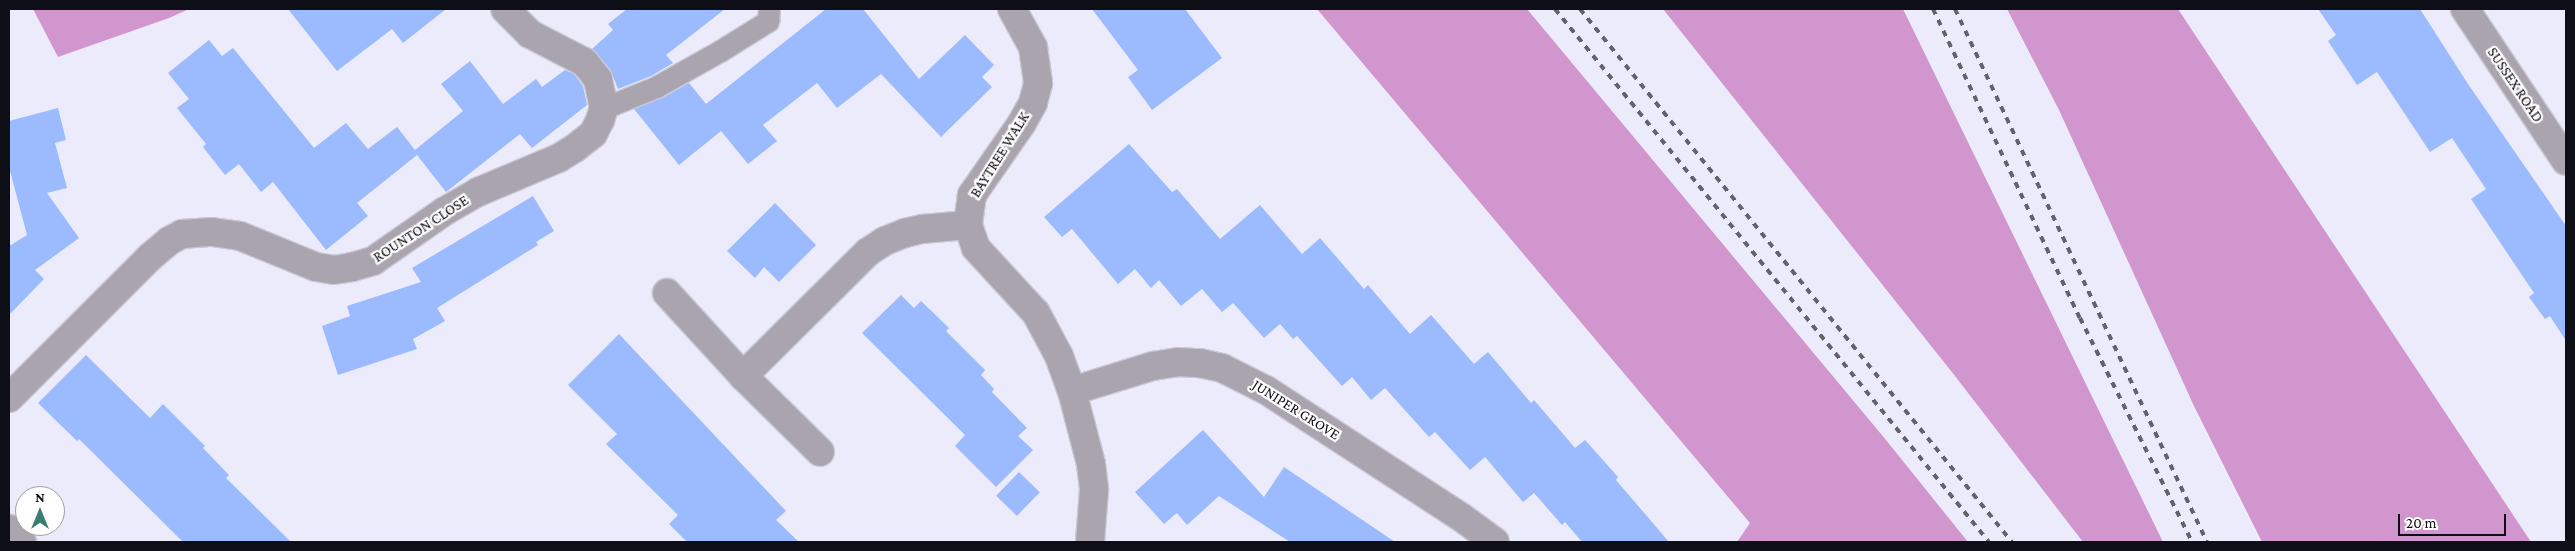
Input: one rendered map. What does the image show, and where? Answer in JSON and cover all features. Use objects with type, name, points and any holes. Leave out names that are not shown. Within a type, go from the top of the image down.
[{"type":"street","points":[[504,9],[530,34],[584,62],[598,78],[604,108]]},
{"type":"street","name":"BAYTREE WALK","points":[[1012,9],[1033,47],[1038,84],[1033,103],[1022,123],[972,195],[968,225],[976,248],[1036,313],[1059,356],[1072,391],[1091,464],[1094,490],[1090,542]]},
{"type":"street","name":"SUSSEX ROAD","points":[[2465,9],[2566,161]]},
{"type":"street","name":"ROUNTON CLOSE","points":[[9,398],[150,257],[176,237],[197,232],[240,236],[316,267],[334,270],[373,262],[445,211],[478,192],[559,158],[575,148],[593,134],[604,108]]},
{"type":"street","points":[[744,376],[868,252],[886,240],[905,233],[922,229],[968,225]]},
{"type":"street","points":[[667,293],[744,376],[820,452]]},
{"type":"street","name":"JUNIPER GROVE","points":[[1072,391],[1153,366],[1178,362],[1200,362],[1222,368],[1266,390],[1461,517],[1495,542]]},
{"type":"street","points":[[9,529],[22,542]]},
{"type":"lane","points":[[604,108],[656,88],[720,51],[768,20],[768,9]]},
{"type":"shaded area","points":[[33,9],[189,9],[169,18],[58,57]]},
{"type":"shaded area","points":[[1317,9],[1527,9],[1886,440],[1968,542],[1737,542],[1750,523]]},
{"type":"shaded area","points":[[1663,9],[1903,9],[2163,542],[2083,542],[1955,376]]},
{"type":"shaded area","points":[[2007,9],[2178,9],[2531,542],[2262,542],[2194,406],[2059,110]]},
{"type":"building","points":[[288,9],[446,9],[403,43],[392,29],[337,71]]},
{"type":"building","points":[[627,9],[725,9],[666,55],[673,63],[651,76],[618,89],[610,69],[592,49],[613,30],[608,24]]},
{"type":"building","points":[[826,9],[863,9],[919,79],[965,35],[994,65],[982,77],[992,87],[941,137],[881,74],[837,108],[817,83],[763,125],[777,141],[748,164],[721,131],[679,165],[634,109],[662,98],[689,83],[706,104]]},
{"type":"building","points":[[1092,9],[1185,9],[1222,58],[1152,110],[1128,77],[1138,70]]},
{"type":"building","points":[[2318,9],[2420,9],[2468,84],[2566,226],[2566,341],[2550,316],[2545,319],[2529,297],[2534,293],[2471,199],[2486,189],[2452,138],[2430,152],[2377,72],[2357,85],[2328,41],[2336,35]]},
{"type":"building","points":[[209,40],[222,56],[233,48],[314,148],[346,123],[368,149],[397,127],[415,150],[463,111],[441,84],[470,61],[503,104],[536,79],[542,87],[565,70],[574,74],[583,86],[587,105],[532,148],[520,134],[446,192],[417,155],[357,203],[368,216],[326,250],[273,182],[261,192],[239,164],[225,175],[203,147],[206,144],[177,108],[189,99],[168,73]]},
{"type":"building","points":[[58,108],[66,140],[55,143],[67,188],[47,193],[79,238],[35,270],[44,279],[9,315],[9,243],[11,245],[27,235],[9,167],[9,121]]},
{"type":"building","points":[[1129,144],[1172,192],[1177,189],[1220,239],[1260,205],[1302,254],[1320,238],[1364,289],[1368,285],[1410,334],[1431,315],[1474,364],[1488,352],[1531,403],[1534,400],[1575,448],[1585,440],[1618,477],[1616,480],[1669,542],[1582,542],[1565,522],[1562,525],[1534,493],[1523,502],[1485,457],[1470,470],[1435,432],[1429,437],[1385,388],[1371,400],[1352,377],[1342,386],[1297,336],[1293,339],[1280,324],[1264,338],[1233,303],[1222,312],[1202,289],[1181,306],[1159,280],[1151,288],[1135,269],[1118,284],[1072,229],[1062,237],[1044,217]]},
{"type":"building","points":[[533,196],[554,231],[536,242],[538,245],[437,308],[445,321],[413,339],[417,349],[338,375],[322,326],[350,316],[347,306],[421,282],[412,268]]},
{"type":"building","points":[[775,203],[816,245],[779,282],[764,267],[755,278],[727,251]]},
{"type":"building","points":[[901,295],[914,308],[921,301],[949,328],[946,331],[985,370],[981,375],[994,389],[992,392],[1027,428],[1018,436],[1033,450],[996,487],[955,446],[965,435],[862,333]]},
{"type":"building","points":[[619,334],[786,511],[776,520],[799,542],[687,542],[669,524],[678,515],[606,444],[617,434],[568,385]]},
{"type":"building","points":[[86,355],[150,418],[163,404],[205,446],[203,448],[229,475],[226,478],[291,542],[183,542],[79,439],[77,441],[38,403]]},
{"type":"building","points":[[1203,430],[1264,497],[1284,467],[1395,542],[1290,542],[1219,496],[1187,525],[1177,513],[1164,524],[1135,492]]},
{"type":"building","points":[[1019,472],[1040,492],[1017,516],[996,496]]},
{"type":"railway","points":[[1555,9],[1989,542]]},
{"type":"railway","points":[[1580,9],[2012,542]]},
{"type":"railway","points":[[1933,9],[2080,318],[2192,542]]},
{"type":"railway","points":[[1955,9],[2207,542]]}]
